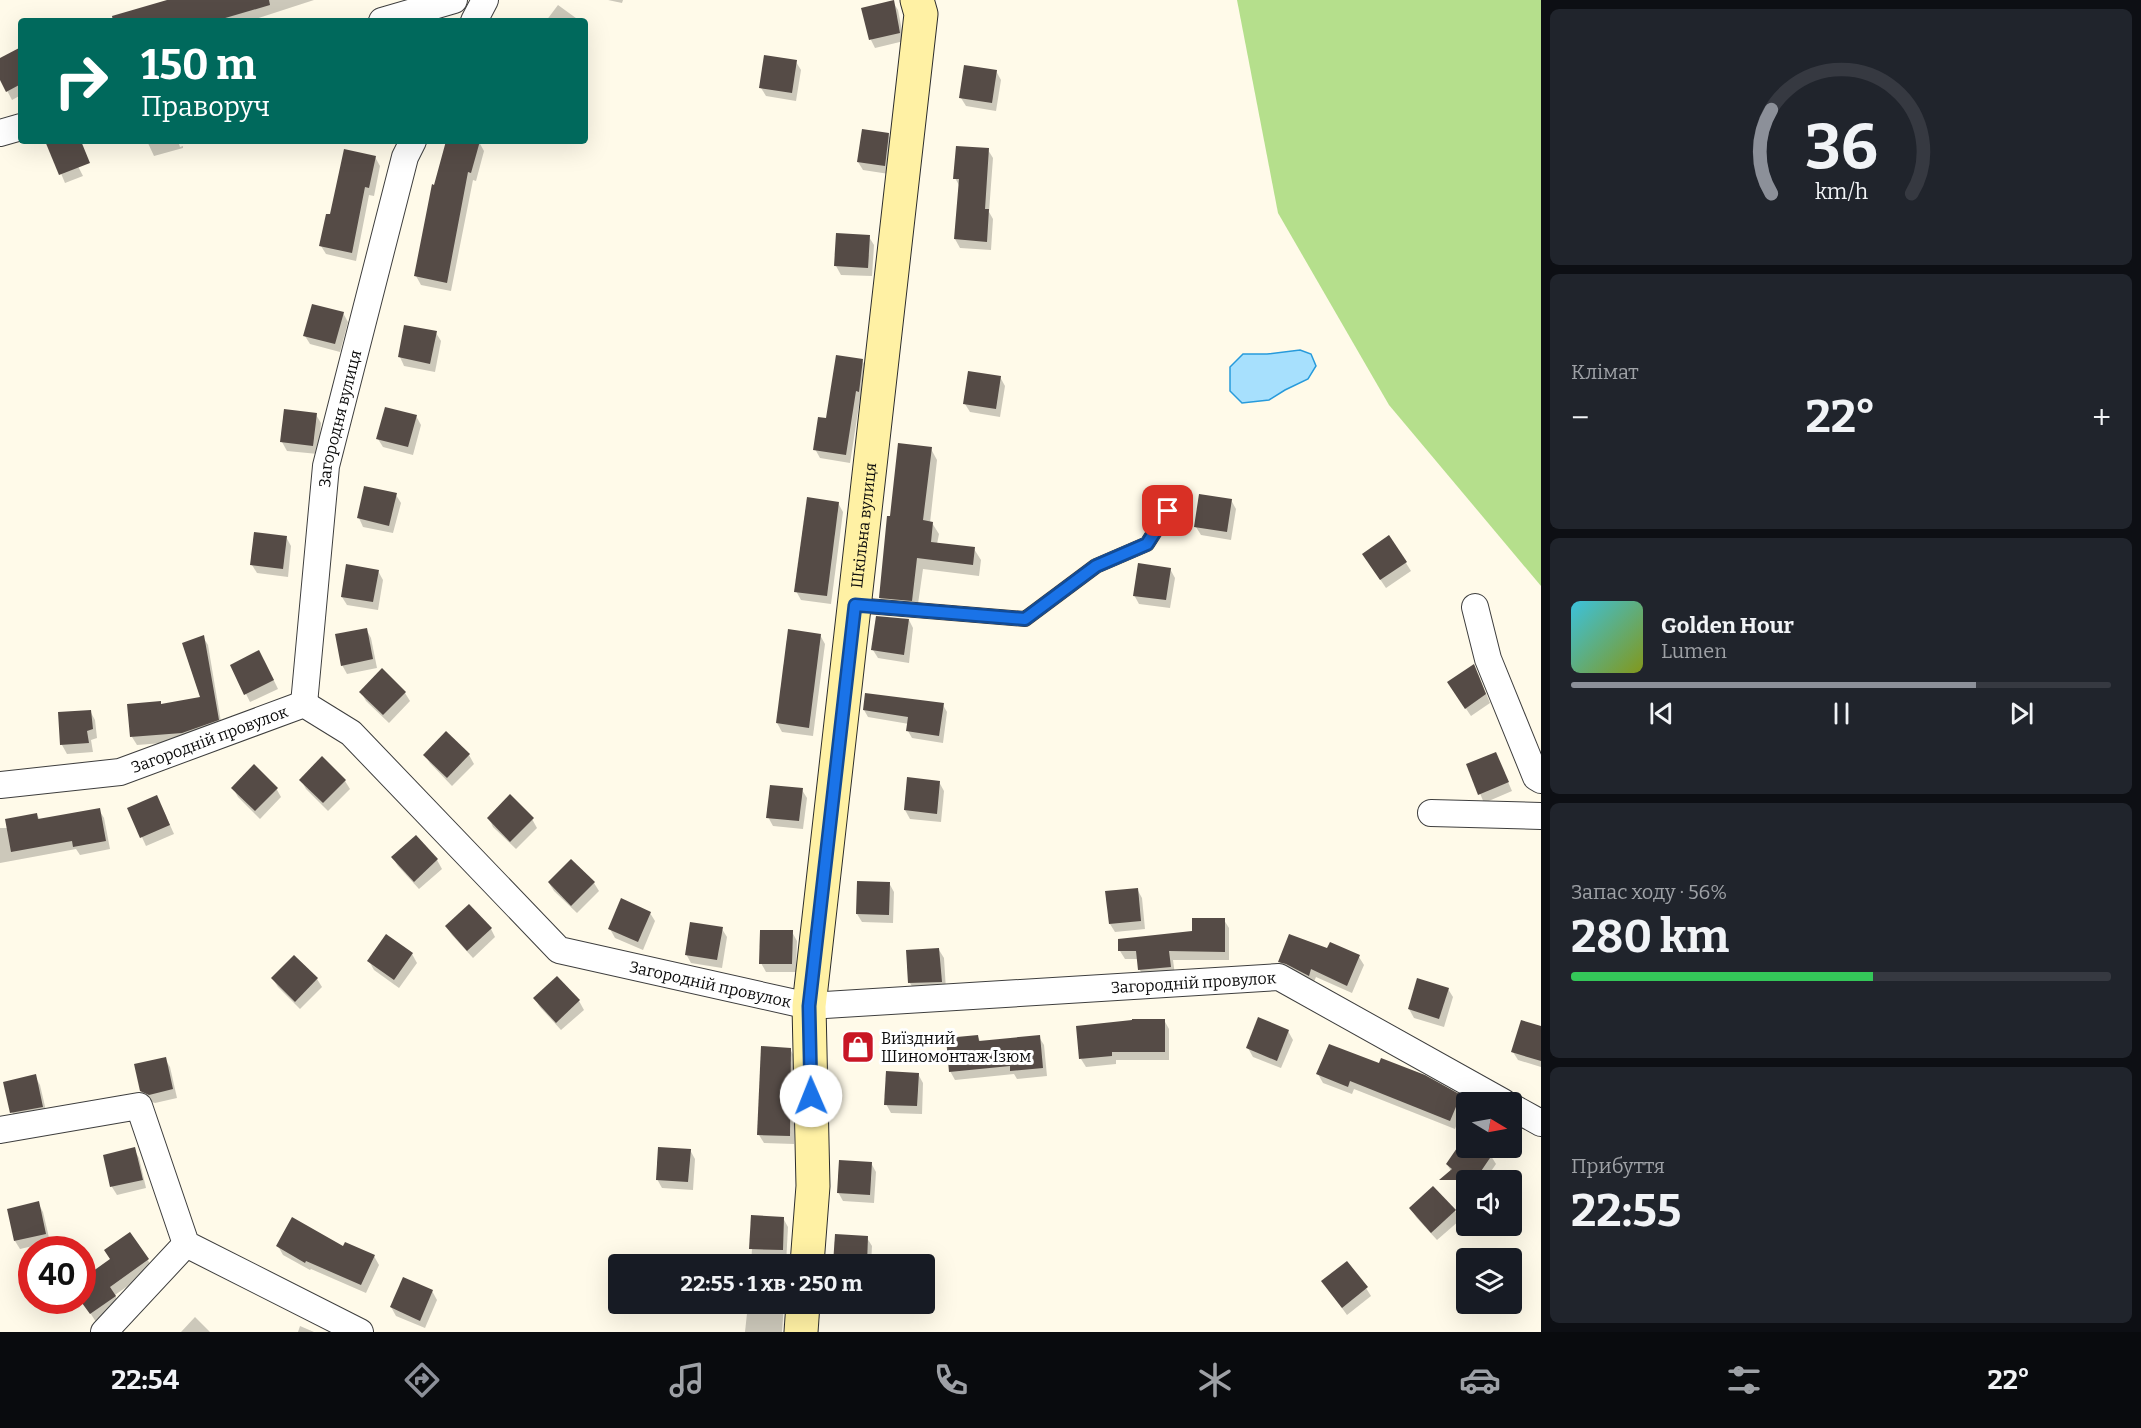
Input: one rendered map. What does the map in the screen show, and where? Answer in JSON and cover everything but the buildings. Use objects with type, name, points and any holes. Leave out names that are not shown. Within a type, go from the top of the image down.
[{"type":"street","points":[[392,18],[454,0]]},
{"type":"street","points":[[475,18],[484,0]]},
{"type":"street","name":"Шкільна вулиця","points":[[808,1254],[813,1186],[809,1006],[921,14],[917,0]]},
{"type":"street","points":[[0,133],[18,128]]},
{"type":"street","name":"Загородня вулиця","points":[[304,704],[326,466],[405,157],[412,144]]},
{"type":"street","points":[[1475,607],[1488,659],[1536,777],[1541,780]]},
{"type":"street","name":"Загородній провулок","points":[[0,785],[120,772],[304,704],[351,733],[559,950],[809,1006],[1279,977],[1485,1092]]},
{"type":"street","points":[[1431,813],[1541,816]]},
{"type":"street","points":[[0,1130],[139,1106],[186,1244],[360,1332]]},
{"type":"street","points":[[1522,1113],[1541,1123]]},
{"type":"street","points":[[104,1332],[186,1244]]},
{"type":"street","points":[[801,1332],[802,1314]]},
{"type":"lane","points":[[855,605],[1025,619],[1096,566],[1147,544],[1178,495]]},
{"type":"green space","points":[[1237,0],[1541,0],[1541,586],[1389,405],[1278,213]]},
{"type":"water","points":[[1300,350],[1311,354],[1316,366],[1308,379],[1269,400],[1242,403],[1230,391],[1230,367],[1243,354]]},
{"type":"place","name":"Виїздний Шиномонтаж Ізюм","points":[[858,1047]]},
{"type":"route","points":[[811,1096],[809,1006],[855,605],[1025,619],[1096,566],[1147,544],[1168,511]]}]
